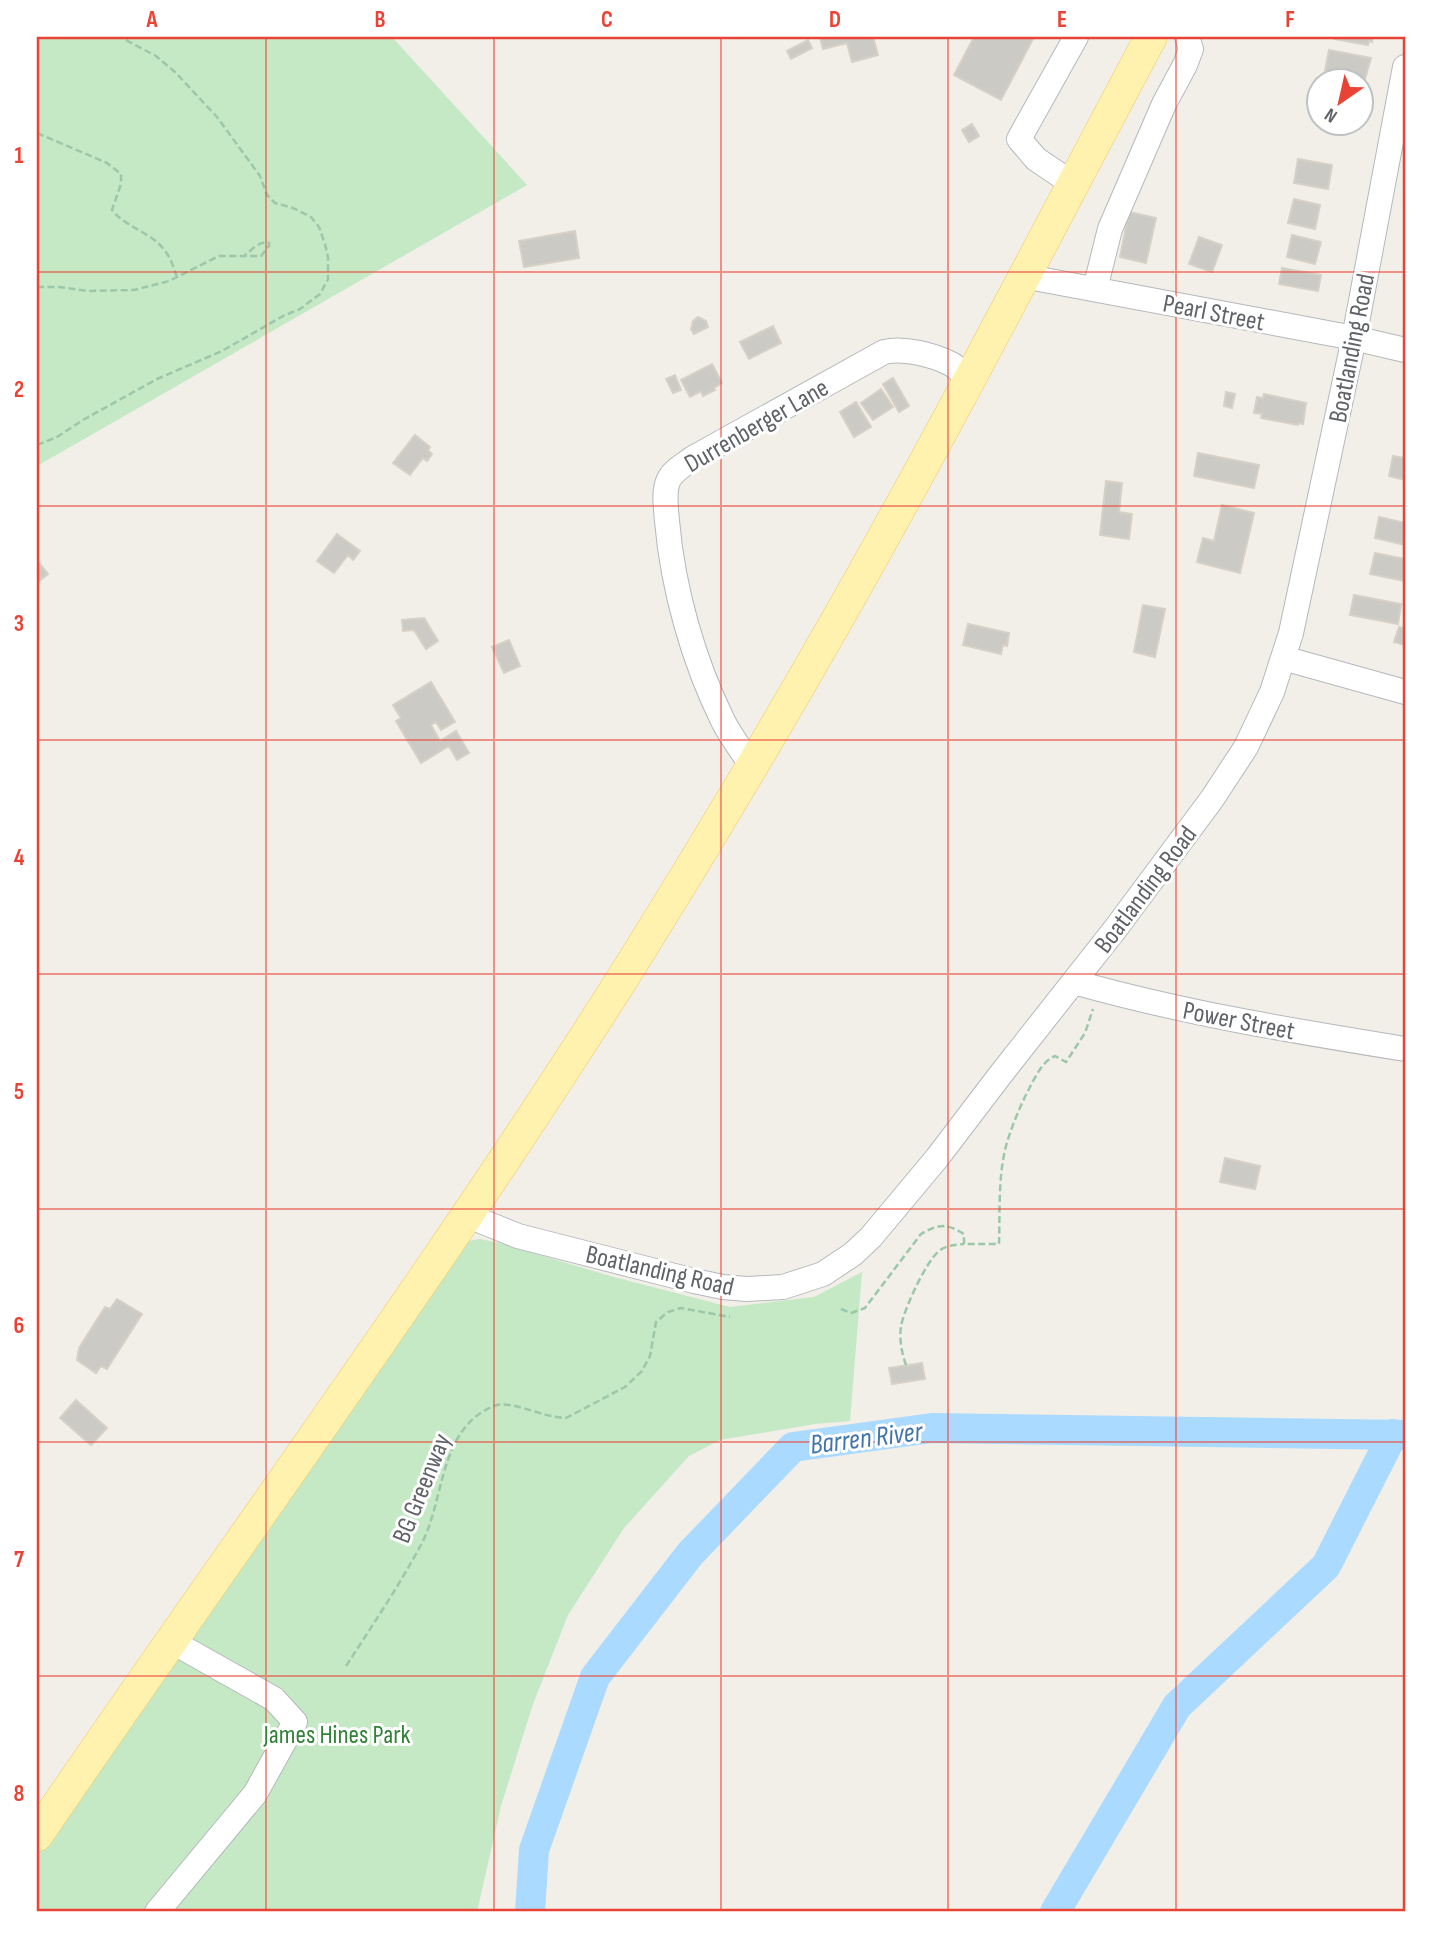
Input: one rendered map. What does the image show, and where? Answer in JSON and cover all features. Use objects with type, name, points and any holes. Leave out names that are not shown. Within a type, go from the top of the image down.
[{"type":"main road","points":[[37,1835],[466,1215],[629,967],[752,766],[844,608],[1152,37]]},
{"type":"street","points":[[1073,184],[1036,159],[1018,139],[1076,37]]},
{"type":"street","points":[[1095,289],[1110,229],[1191,49],[1187,37]]},
{"type":"street","name":"Boatlanding Road","points":[[466,1215],[518,1236],[713,1285],[772,1289],[814,1278],[844,1262],[871,1237],[937,1158],[1146,888],[1230,773],[1272,692],[1291,632],[1354,338],[1405,67]]},
{"type":"street","name":"Pearl Street","points":[[1023,276],[1405,350]]},
{"type":"street","name":"Durrenberger Lane","points":[[752,766],[723,720],[683,611],[673,569],[668,528],[666,497],[669,480],[693,458],[884,352],[893,349],[925,355],[952,364],[969,379]]},
{"type":"street","points":[[1283,658],[1405,692]]},
{"type":"street","name":"Power Street","points":[[1074,982],[1177,1009],[1405,1049]]},
{"type":"street","points":[[157,1912],[255,1794],[295,1722],[274,1699],[171,1641]]},
{"type":"path","points":[[37,444],[57,437],[82,420],[157,379],[222,351],[300,309],[320,294],[328,279],[325,244],[312,217],[275,202],[267,195],[260,176],[216,117],[175,72],[156,56],[120,37]]},
{"type":"path","points":[[37,132],[107,163],[121,174],[121,184],[111,210],[120,221],[150,238],[165,251],[177,277]]},
{"type":"path","points":[[37,287],[60,286],[88,291],[134,290],[160,284],[219,256],[261,256],[269,243],[261,243],[245,255]]},
{"type":"path","points":[[906,1366],[900,1329],[905,1310],[928,1265],[939,1250],[951,1245],[999,1244],[1006,1146],[1020,1106],[1048,1059],[1055,1056],[1066,1062],[1085,1033],[1094,1006]]},
{"type":"path","points":[[841,1310],[851,1313],[865,1308],[921,1234],[933,1226],[952,1226],[964,1234],[964,1244]]},
{"type":"path","name":"BG Greenway","points":[[346,1666],[423,1541],[434,1514],[448,1457],[472,1418],[494,1406],[507,1403],[555,1418],[566,1418],[625,1387],[642,1371],[650,1356],[656,1322],[668,1312],[681,1308],[730,1317]]},
{"type":"green space","points":[[37,37],[392,37],[527,185],[37,466]]},
{"type":"green space","name":"James Hines Park","points":[[480,1239],[730,1307],[814,1297],[862,1272],[850,1421],[720,1440],[689,1456],[624,1528],[568,1615],[533,1704],[501,1806],[477,1912],[37,1912],[37,1854],[468,1241]]},
{"type":"building","points":[[820,37],[873,37],[878,55],[852,62],[847,43],[823,49]]},
{"type":"building","points":[[974,37],[1034,37],[1001,100],[954,75]]},
{"type":"building","points":[[1334,37],[1373,37],[1368,45]]},
{"type":"building","points":[[808,40],[812,48],[791,59],[787,51]]},
{"type":"building","points":[[1329,50],[1371,58],[1369,66],[1326,66]]},
{"type":"building","points":[[972,124],[979,136],[969,142],[962,130]]},
{"type":"building","points":[[1298,159],[1332,165],[1328,189],[1294,183]]},
{"type":"building","points":[[1294,199],[1320,205],[1315,229],[1288,223]]},
{"type":"building","points":[[1129,212],[1156,218],[1146,263],[1120,257]]},
{"type":"building","points":[[575,231],[579,258],[524,267],[519,241]]},
{"type":"building","points":[[1292,235],[1321,242],[1315,264],[1287,257]]},
{"type":"building","points":[[1199,237],[1222,245],[1212,272],[1189,264]]},
{"type":"building","points":[[1282,268],[1321,275],[1318,291],[1279,284]]},
{"type":"building","points":[[698,317],[706,321],[708,327],[694,334],[691,329],[693,321]]},
{"type":"building","points":[[773,326],[781,343],[749,359],[740,342]]},
{"type":"building","points":[[712,364],[722,383],[703,396],[701,391],[690,397],[681,380]]},
{"type":"building","points":[[675,375],[681,390],[673,393],[666,379]]},
{"type":"building","points":[[893,378],[909,406],[899,412],[883,384]]},
{"type":"building","points":[[881,389],[893,407],[873,420],[861,403]]},
{"type":"building","points":[[1226,392],[1235,394],[1232,408],[1224,406]]},
{"type":"building","points":[[1264,394],[1306,403],[1303,424],[1261,418],[1262,414],[1254,413],[1257,397],[1263,398]]},
{"type":"building","points":[[856,402],[871,427],[854,437],[840,412]]},
{"type":"building","points":[[415,435],[430,447],[428,450],[432,454],[427,461],[423,458],[410,475],[393,463]]},
{"type":"building","points":[[1198,453],[1259,465],[1254,488],[1194,476]]},
{"type":"building","points":[[1393,456],[1405,458],[1405,480],[1389,476]]},
{"type":"building","points":[[1106,481],[1122,483],[1119,512],[1132,514],[1129,539],[1100,535]]},
{"type":"building","points":[[1222,505],[1254,513],[1240,573],[1197,562],[1203,538],[1214,541]]},
{"type":"building","points":[[1379,517],[1405,523],[1405,545],[1375,538]]},
{"type":"building","points":[[337,534],[360,551],[353,560],[348,555],[334,573],[317,561]]},
{"type":"building","points":[[1375,553],[1405,559],[1405,581],[1370,574]]},
{"type":"building","points":[[37,560],[48,574],[37,583]]},
{"type":"building","points":[[1354,595],[1401,604],[1398,624],[1350,615]]},
{"type":"building","points":[[1143,605],[1165,609],[1155,657],[1134,652]]},
{"type":"building","points":[[424,618],[438,641],[426,649],[414,630],[403,631],[402,620]]},
{"type":"building","points":[[968,624],[1009,633],[1007,646],[1003,645],[1001,654],[963,645]]},
{"type":"building","points":[[1399,627],[1405,629],[1405,645],[1394,642]]},
{"type":"building","points":[[509,640],[520,666],[504,673],[492,647]]},
{"type":"building","points":[[431,682],[455,722],[441,730],[436,722],[431,725],[440,741],[456,731],[469,753],[457,760],[449,746],[421,763],[396,721],[401,718],[393,705]]},
{"type":"building","points":[[1225,1158],[1260,1166],[1255,1189],[1220,1182]]},
{"type":"building","points":[[117,1299],[142,1314],[107,1369],[101,1366],[96,1373],[77,1360],[79,1348],[105,1307],[110,1309]]},
{"type":"building","points":[[922,1363],[925,1379],[892,1384],[889,1368]]},
{"type":"building","points":[[76,1400],[107,1428],[91,1445],[60,1418]]},
{"type":"waterway","name":"Barren River","points":[[530,1912],[534,1850],[595,1677],[690,1554],[793,1447],[932,1428],[1405,1435]]},
{"type":"waterway","points":[[1055,1912],[1177,1706],[1326,1566],[1393,1434]]}]
